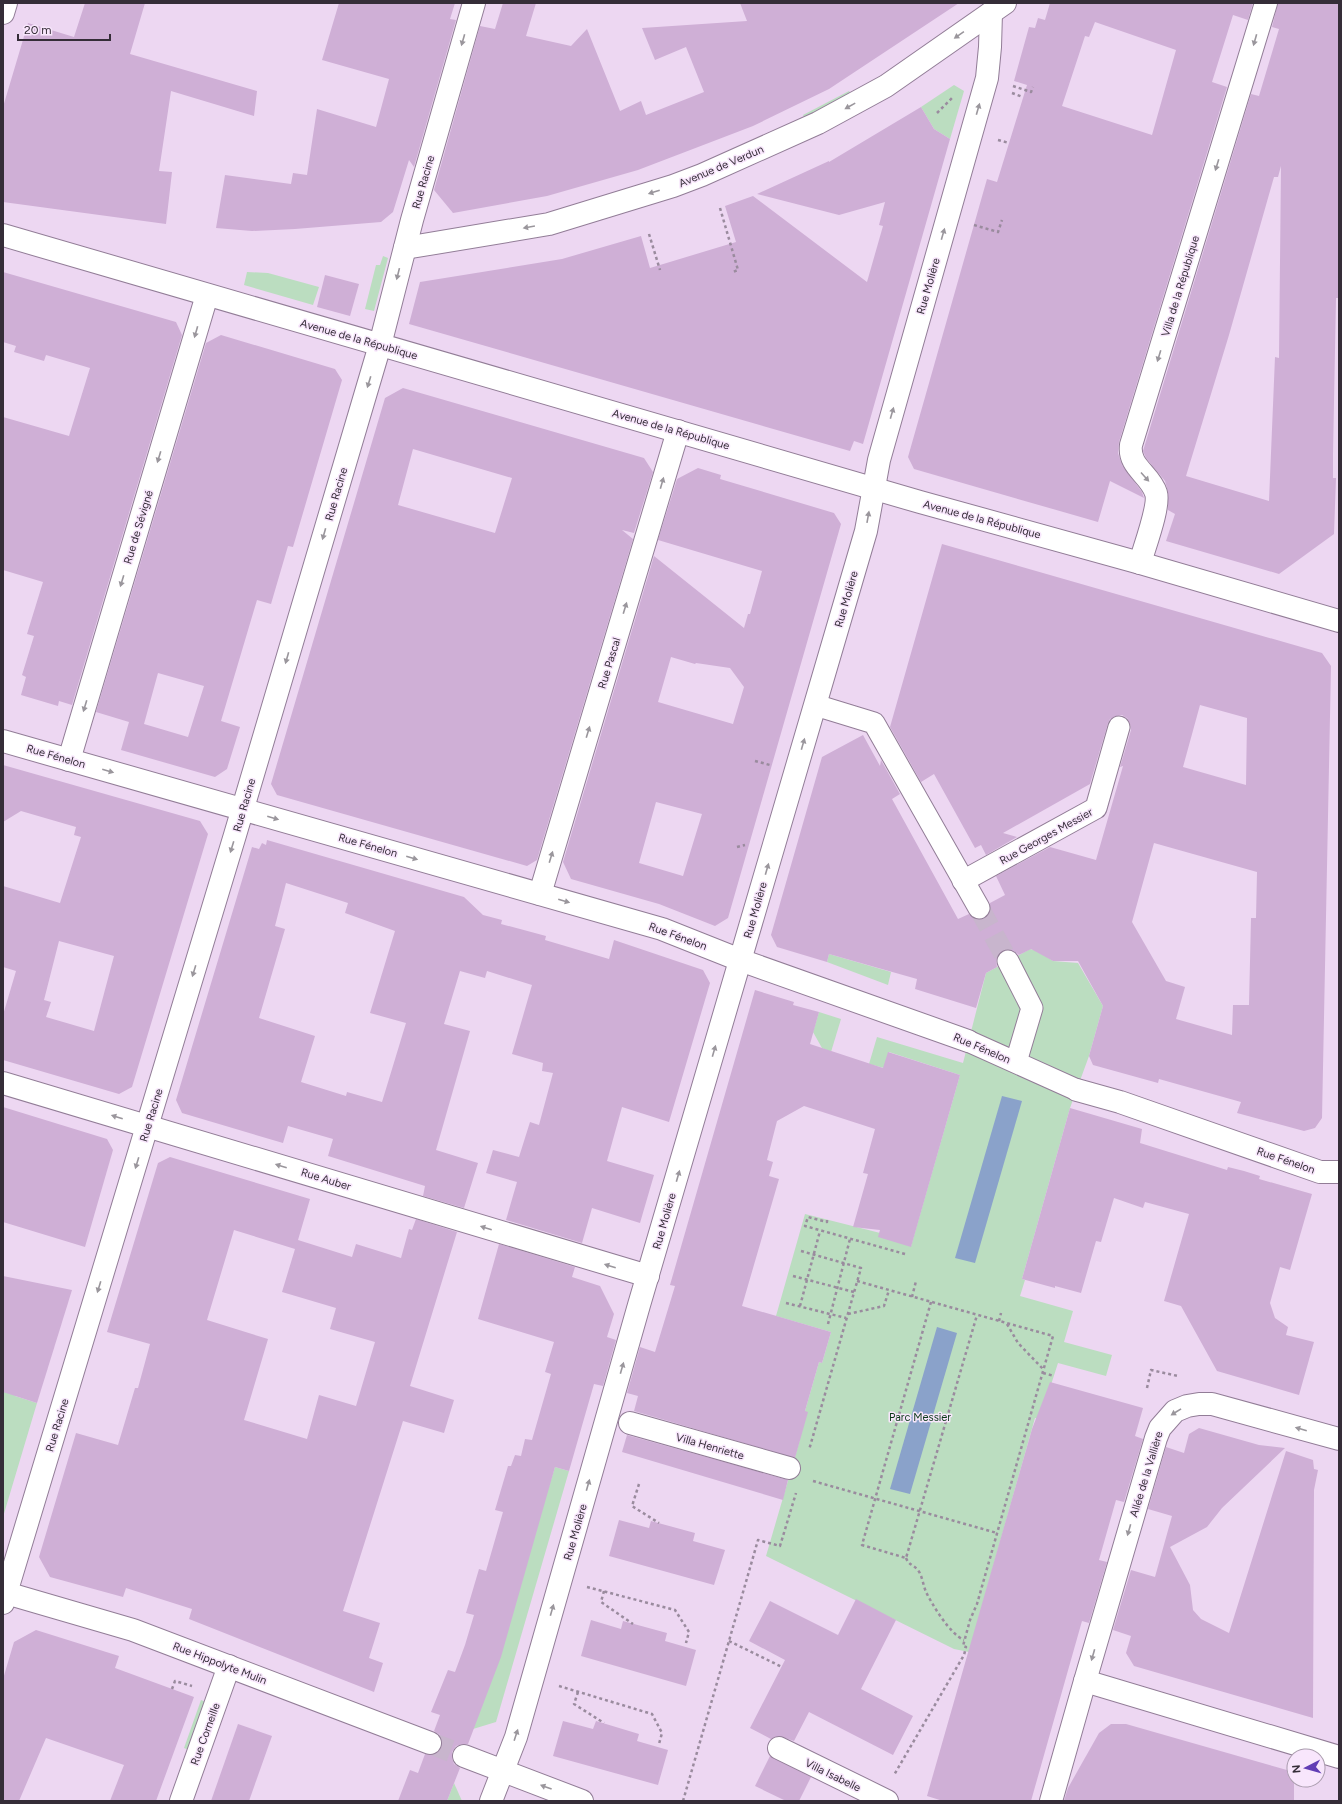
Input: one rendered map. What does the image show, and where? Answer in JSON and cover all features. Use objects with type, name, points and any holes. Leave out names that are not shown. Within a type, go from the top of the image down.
[{"type":"street","points":[[3,13],[6,3]]},
{"type":"street","name":"Rue Racine","points":[[4,1598],[147,1126],[380,345],[405,248],[474,3]]},
{"type":"street","name":"Villa de la République","points":[[1140,563],[1157,502],[1153,487],[1131,458],[1131,445],[1266,3]]},
{"type":"street","name":"Avenue de Verdun","points":[[405,248],[549,224],[673,186],[702,175],[775,143],[849,107],[886,86],[993,6]]},
{"type":"street","name":"Rue Molière","points":[[491,1801],[516,1737],[648,1276],[866,531],[879,460],[987,78],[993,6]]},
{"type":"street","name":"Avenue de la République","points":[[3,235],[873,488],[1339,621]]},
{"type":"street","name":"Rue de Sévigné","points":[[69,760],[207,295]]},
{"type":"street","name":"Rue Pascal","points":[[540,894],[678,431]]},
{"type":"street","points":[[825,708],[874,723],[979,908]]},
{"type":"street","name":"Rue Georges Messier","points":[[963,881],[1096,808],[1119,726]]},
{"type":"street","name":"Rue Fénelon","points":[[3,741],[662,929],[740,960],[968,1041],[1077,1090],[1120,1102],[1320,1172],[1339,1172]]},
{"type":"street","points":[[1008,961],[1032,1008],[1016,1062]]},
{"type":"street","name":"Rue Auber","points":[[3,1083],[648,1276]]},
{"type":"street","name":"Allée de la Vallière","points":[[1051,1801],[1156,1438],[1160,1428],[1167,1419],[1175,1411],[1187,1406],[1212,1404],[1339,1439]]},
{"type":"street","name":"Villa Henriette","points":[[630,1424],[794,1477]]},
{"type":"street","name":"Rue Hippolyte Mulin","points":[[4,1598],[133,1630],[430,1743]]},
{"type":"street","name":"Rue Corneille","points":[[181,1801],[229,1666]]},
{"type":"street","points":[[1085,1681],[1339,1757]]},
{"type":"street","name":"Villa Isabelle","points":[[779,1748],[884,1800]]},
{"type":"street","points":[[464,1756],[582,1801]]},
{"type":"path","points":[[1013,86],[1031,92],[1033,87]]},
{"type":"path","points":[[937,113],[944,108],[956,93]]},
{"type":"path","points":[[1011,93],[1023,97]]},
{"type":"path","points":[[998,140],[1009,144]]},
{"type":"path","points":[[720,208],[738,270],[732,272]]},
{"type":"path","points":[[974,225],[998,232],[1002,220]]},
{"type":"path","points":[[649,234],[660,270]]},
{"type":"path","points":[[755,761],[772,765]]},
{"type":"path","points":[[736,848],[749,843]]},
{"type":"path","points":[[827,1220],[827,1222],[808,1217],[805,1226],[905,1254]]},
{"type":"path","points":[[800,1306],[820,1231]]},
{"type":"path","points":[[828,1324],[850,1239]]},
{"type":"path","points":[[800,1251],[861,1268],[807,1455]]},
{"type":"path","points":[[793,1276],[854,1292]]},
{"type":"path","points":[[857,1281],[1054,1336],[977,1604],[964,1640],[963,1646],[970,1648]]},
{"type":"path","points":[[912,1296],[916,1281]]},
{"type":"path","points":[[848,1314],[884,1306],[889,1290]]},
{"type":"path","points":[[906,1558],[862,1545],[931,1302]]},
{"type":"path","points":[[786,1303],[846,1318]]},
{"type":"path","points":[[999,1321],[1001,1313]]},
{"type":"path","points":[[964,1640],[955,1634],[940,1615],[927,1593],[917,1569],[909,1564],[906,1558],[977,1315]]},
{"type":"path","points":[[1007,1323],[1018,1343],[1044,1372],[1054,1376]]},
{"type":"path","points":[[1147,1388],[1152,1370],[1178,1376]]},
{"type":"path","points":[[683,1801],[758,1540],[780,1546],[794,1477]]},
{"type":"path","points":[[808,1480],[997,1533]]},
{"type":"path","points":[[638,1484],[632,1506],[659,1523]]},
{"type":"path","points":[[583,1586],[675,1610],[689,1632],[686,1643]]},
{"type":"path","points":[[604,1592],[601,1602],[633,1624]]},
{"type":"path","points":[[729,1641],[782,1667]]},
{"type":"path","points":[[884,1800],[964,1655],[966,1647]]},
{"type":"path","points":[[172,1689],[175,1681],[192,1686]]},
{"type":"path","points":[[554,1684],[652,1714],[662,1733],[659,1744]]},
{"type":"path","points":[[578,1692],[574,1704],[604,1723]]},
{"type":"green space","points":[[954,85],[964,91],[950,139],[934,129],[921,107]]},
{"type":"green space","points":[[849,91],[852,95],[805,119],[803,115]]},
{"type":"green space","points":[[383,256],[388,258],[374,311],[365,309],[376,265],[380,265]]},
{"type":"green space","points":[[247,272],[268,273],[319,287],[313,305],[244,285]]},
{"type":"green space","name":"Parc Messier","points":[[1030,949],[1038,951],[1053,961],[1078,963],[1103,1006],[1089,1056],[1070,1108],[1022,1279],[1025,1280],[1020,1296],[1073,1311],[1064,1342],[1112,1355],[1106,1376],[1058,1363],[1040,1419],[1035,1418],[969,1652],[954,1649],[766,1556],[799,1443],[805,1411],[819,1362],[822,1363],[831,1332],[776,1316],[805,1214],[900,1238],[908,1246],[911,1246],[960,1075],[889,1052],[884,1068],[869,1064],[877,1037],[963,1063],[986,973]]},
{"type":"green space","points":[[829,954],[891,972],[888,985],[827,962]]},
{"type":"green space","points":[[819,1012],[841,1019],[831,1052],[822,1048],[813,1032]]},
{"type":"green space","points":[[3,1372],[15,1396],[37,1403],[3,1517]]},
{"type":"green space","points":[[555,1467],[569,1471],[496,1722],[473,1729]]},
{"type":"green space","points":[[201,1700],[206,1702],[189,1750],[184,1748]]},
{"type":"green space","points":[[454,1783],[462,1801],[447,1801]]},
{"type":"water","points":[[1002,1096],[1022,1101],[975,1263],[955,1258]]},
{"type":"water","points":[[937,1327],[957,1333],[910,1494],[890,1489]]},
{"type":"building","points":[[85,3],[145,3],[130,54],[257,91],[254,116],[171,91],[159,171],[172,172],[166,224],[3,202],[3,107],[28,23],[74,37]]},
{"type":"building","points":[[339,3],[455,3],[450,19],[456,20],[414,167],[409,160],[393,212],[381,222],[252,231],[216,228],[225,175],[291,184],[293,173],[307,175],[317,109],[376,127],[389,79],[322,60]]},
{"type":"building","points":[[503,3],[536,3],[526,36],[571,46],[587,29],[620,111],[641,101],[646,115],[704,92],[686,47],[655,60],[642,28],[747,21],[740,3],[959,3],[829,89],[753,126],[638,170],[547,196],[453,213],[434,190],[480,26],[495,29]]},
{"type":"building","points":[[1050,3],[1253,3],[1248,20],[1233,15],[1212,82],[1227,87],[1119,442],[1118,453],[1122,465],[1142,492],[1144,498],[1110,481],[1098,522],[914,469],[908,457],[987,179],[997,182],[1027,85],[1014,81],[1029,27],[1035,28],[1038,18],[1045,20]],"holes":[[[1095,22],[1176,50],[1152,135],[1062,106],[1085,36],[1089,37]]]},
{"type":"building","points":[[1278,3],[1339,3],[1339,298],[1336,298],[1333,454],[1333,478],[1336,478],[1334,534],[1279,574],[1166,541],[1175,514],[1168,510],[1168,492],[1165,481],[1146,458],[1143,451],[1251,94],[1259,96],[1279,29],[1272,27]],"holes":[[[1281,166],[1279,358],[1275,357],[1269,501],[1186,476],[1229,335],[1274,177],[1278,177]]]},
{"type":"building","points":[[921,107],[934,129],[950,139],[863,444],[854,441],[850,451],[409,324],[420,282],[562,259],[641,236],[650,268],[736,242],[725,206],[753,196],[867,282],[883,226],[879,225],[885,202],[839,215],[757,194],[829,162]]},
{"type":"building","points":[[3,272],[176,322],[182,335],[72,705],[59,701],[58,706],[21,695],[26,677],[22,675],[34,636],[27,634],[43,582],[3,570],[3,417],[69,436],[90,368],[46,355],[44,361],[14,352],[16,346],[3,342]]},
{"type":"building","points":[[325,275],[359,284],[350,316],[317,307]]},
{"type":"building","points":[[221,335],[335,369],[342,380],[293,547],[288,546],[271,604],[257,600],[221,721],[240,727],[227,769],[215,777],[121,750],[129,722],[96,712],[206,343]],"holes":[[[158,673],[204,686],[188,737],[144,724]]]},
{"type":"building","points":[[403,388],[644,458],[653,472],[634,533],[622,530],[633,539],[537,860],[527,866],[277,795],[271,784],[385,398]],"holes":[[[413,449],[512,478],[495,533],[398,505]]]},
{"type":"building","points":[[698,468],[721,475],[720,479],[834,513],[841,524],[728,918],[715,926],[659,904],[571,879],[563,862],[654,556],[744,628],[748,614],[750,614],[762,571],[658,540],[677,479]],"holes":[[[671,657],[695,664],[730,668],[744,687],[733,724],[658,702]],[[656,802],[702,814],[683,876],[639,863]]]},
{"type":"building","points":[[942,544],[1322,653],[1331,666],[1322,1118],[1315,1128],[1304,1131],[1237,1113],[1241,1102],[1159,1079],[1158,1083],[1093,1065],[1089,1056],[1103,1006],[1078,961],[1053,961],[1031,949],[1019,955],[1008,949],[1003,950],[998,955],[996,961],[997,967],[986,973],[976,1008],[915,989],[917,979],[829,954],[827,962],[777,947],[771,935],[822,757],[863,735],[880,766],[881,760],[900,794],[892,799],[958,919],[969,914],[973,918],[979,920],[985,918],[990,914],[990,903],[1005,895],[996,876],[1050,847],[1096,860],[1123,766],[1120,767],[1131,730],[1127,718],[1122,715],[1110,719],[1090,784],[1003,833],[1017,837],[986,855],[981,845],[975,848],[934,774],[921,782],[890,727]],"holes":[[[1200,705],[1247,718],[1246,785],[1183,767]],[[1154,843],[1257,872],[1256,918],[1251,918],[1249,1005],[1233,1005],[1232,1035],[1176,1019],[1185,987],[1166,981],[1132,922]]]},
{"type":"building","points":[[3,765],[200,821],[208,834],[132,1087],[119,1094],[3,1060],[3,1015],[16,971],[3,967],[3,886],[60,903],[81,837],[74,835],[76,827],[21,811],[3,822]],"holes":[[[59,941],[114,956],[94,1031],[46,1017],[51,1002],[44,1000]]]},
{"type":"building","points":[[267,840],[464,897],[483,915],[502,920],[501,924],[546,936],[545,940],[609,959],[614,940],[703,970],[710,983],[669,1122],[622,1107],[607,1161],[654,1175],[640,1223],[592,1208],[582,1243],[506,1220],[517,1182],[486,1173],[493,1150],[519,1157],[530,1122],[539,1125],[553,1073],[542,1071],[543,1063],[512,1054],[532,985],[487,971],[485,978],[460,971],[444,1024],[470,1031],[436,1150],[478,1163],[464,1208],[423,1196],[425,1186],[328,1156],[333,1139],[288,1126],[283,1143],[182,1113],[176,1100],[252,847],[259,849],[262,843],[266,845]],"holes":[[[286,883],[348,903],[345,913],[395,931],[370,1013],[406,1023],[382,1102],[347,1092],[346,1096],[301,1082],[315,1036],[259,1018],[285,929],[275,926]]]},
{"type":"building","points":[[755,990],[794,1002],[793,1005],[819,1012],[810,1044],[883,1068],[888,1052],[960,1075],[911,1247],[878,1237],[880,1230],[853,1227],[868,1174],[863,1173],[875,1129],[804,1106],[777,1121],[767,1160],[773,1162],[769,1176],[779,1179],[742,1306],[831,1332],[822,1363],[819,1362],[805,1411],[808,1412],[795,1458],[634,1411],[638,1396],[627,1393],[640,1347],[655,1352],[675,1286],[670,1285]]},
{"type":"building","points":[[3,1107],[107,1139],[113,1150],[85,1247],[3,1222]]},
{"type":"building","points":[[1070,1108],[1142,1129],[1140,1143],[1227,1170],[1228,1167],[1244,1171],[1260,1176],[1259,1179],[1312,1194],[1290,1270],[1280,1267],[1270,1303],[1275,1318],[1288,1327],[1286,1335],[1314,1342],[1299,1395],[1217,1371],[1181,1306],[1164,1301],[1189,1214],[1145,1202],[1143,1208],[1114,1198],[1101,1242],[1096,1241],[1081,1293],[1022,1279]]},
{"type":"building","points":[[170,1157],[310,1199],[298,1240],[352,1257],[356,1244],[401,1258],[409,1229],[412,1230],[416,1219],[457,1232],[410,1386],[454,1400],[444,1433],[403,1421],[343,1611],[380,1623],[369,1658],[383,1663],[374,1692],[189,1619],[192,1609],[126,1588],[123,1597],[50,1577],[39,1557],[76,1433],[118,1445],[135,1388],[138,1388],[150,1344],[107,1332],[158,1163]],"holes":[[[234,1230],[295,1249],[282,1292],[336,1308],[330,1329],[375,1342],[356,1406],[319,1395],[307,1439],[244,1420],[268,1339],[207,1320]]]},
{"type":"building","points":[[499,1244],[575,1267],[572,1277],[600,1286],[614,1314],[607,1337],[616,1340],[603,1386],[594,1384],[569,1471],[555,1467],[501,1657],[468,1744],[456,1746],[452,1752],[454,1764],[460,1768],[447,1801],[398,1801],[410,1770],[418,1773],[425,1754],[432,1755],[438,1752],[442,1747],[440,1735],[434,1731],[440,1715],[431,1712],[448,1670],[455,1672],[465,1645],[474,1615],[466,1613],[479,1569],[486,1571],[503,1512],[495,1510],[508,1466],[511,1466],[515,1455],[521,1456],[525,1439],[532,1440],[551,1374],[545,1372],[554,1342],[478,1319]]},
{"type":"building","points":[[3,1276],[72,1290],[37,1403],[3,1392]]},
{"type":"building","points":[[1050,1382],[1143,1408],[1135,1436],[1143,1439],[1124,1502],[1116,1500],[1099,1560],[1107,1562],[1089,1623],[1082,1621],[1031,1801],[943,1801],[927,1796],[1032,1429]]},
{"type":"building","points":[[1199,1428],[1259,1445],[1285,1448],[1222,1508],[1207,1527],[1170,1547],[1190,1585],[1193,1610],[1201,1619],[1229,1633],[1286,1451],[1313,1460],[1314,1469],[1318,1470],[1314,1490],[1313,1718],[1134,1666],[1126,1653],[1131,1636],[1113,1630],[1131,1570],[1155,1577],[1172,1516],[1148,1509],[1166,1447],[1184,1453],[1189,1434]]},
{"type":"building","points":[[627,1435],[788,1480],[783,1500],[622,1452]]},
{"type":"building","points":[[619,1520],[649,1528],[651,1521],[695,1533],[693,1541],[725,1550],[714,1585],[609,1556]]},
{"type":"building","points":[[856,1599],[896,1620],[861,1689],[913,1716],[893,1755],[809,1712],[794,1741],[779,1736],[771,1739],[750,1728],[785,1660],[749,1641],[770,1601],[838,1635]]},
{"type":"building","points":[[591,1620],[621,1629],[623,1621],[667,1633],[665,1641],[696,1650],[686,1686],[581,1656]]},
{"type":"building","points":[[36,1630],[119,1656],[115,1668],[194,1697],[156,1801],[110,1801],[124,1765],[46,1738],[19,1801],[3,1801],[3,1679],[14,1642]]},
{"type":"building","points":[[563,1721],[593,1729],[596,1721],[639,1734],[637,1741],[668,1750],[658,1785],[553,1756]]},
{"type":"building","points":[[238,1724],[272,1736],[249,1801],[211,1801]]},
{"type":"building","points":[[1111,1724],[1126,1724],[1286,1770],[1286,1788],[1294,1788],[1294,1801],[1064,1801],[1068,1788],[1099,1733]]},
{"type":"building","points":[[770,1756],[811,1777],[799,1801],[786,1801],[755,1786]]},
{"type":"tunnel","points":[[979,908],[1008,961]]},
{"type":"tunnel","points":[[430,1743],[464,1756]]}]
